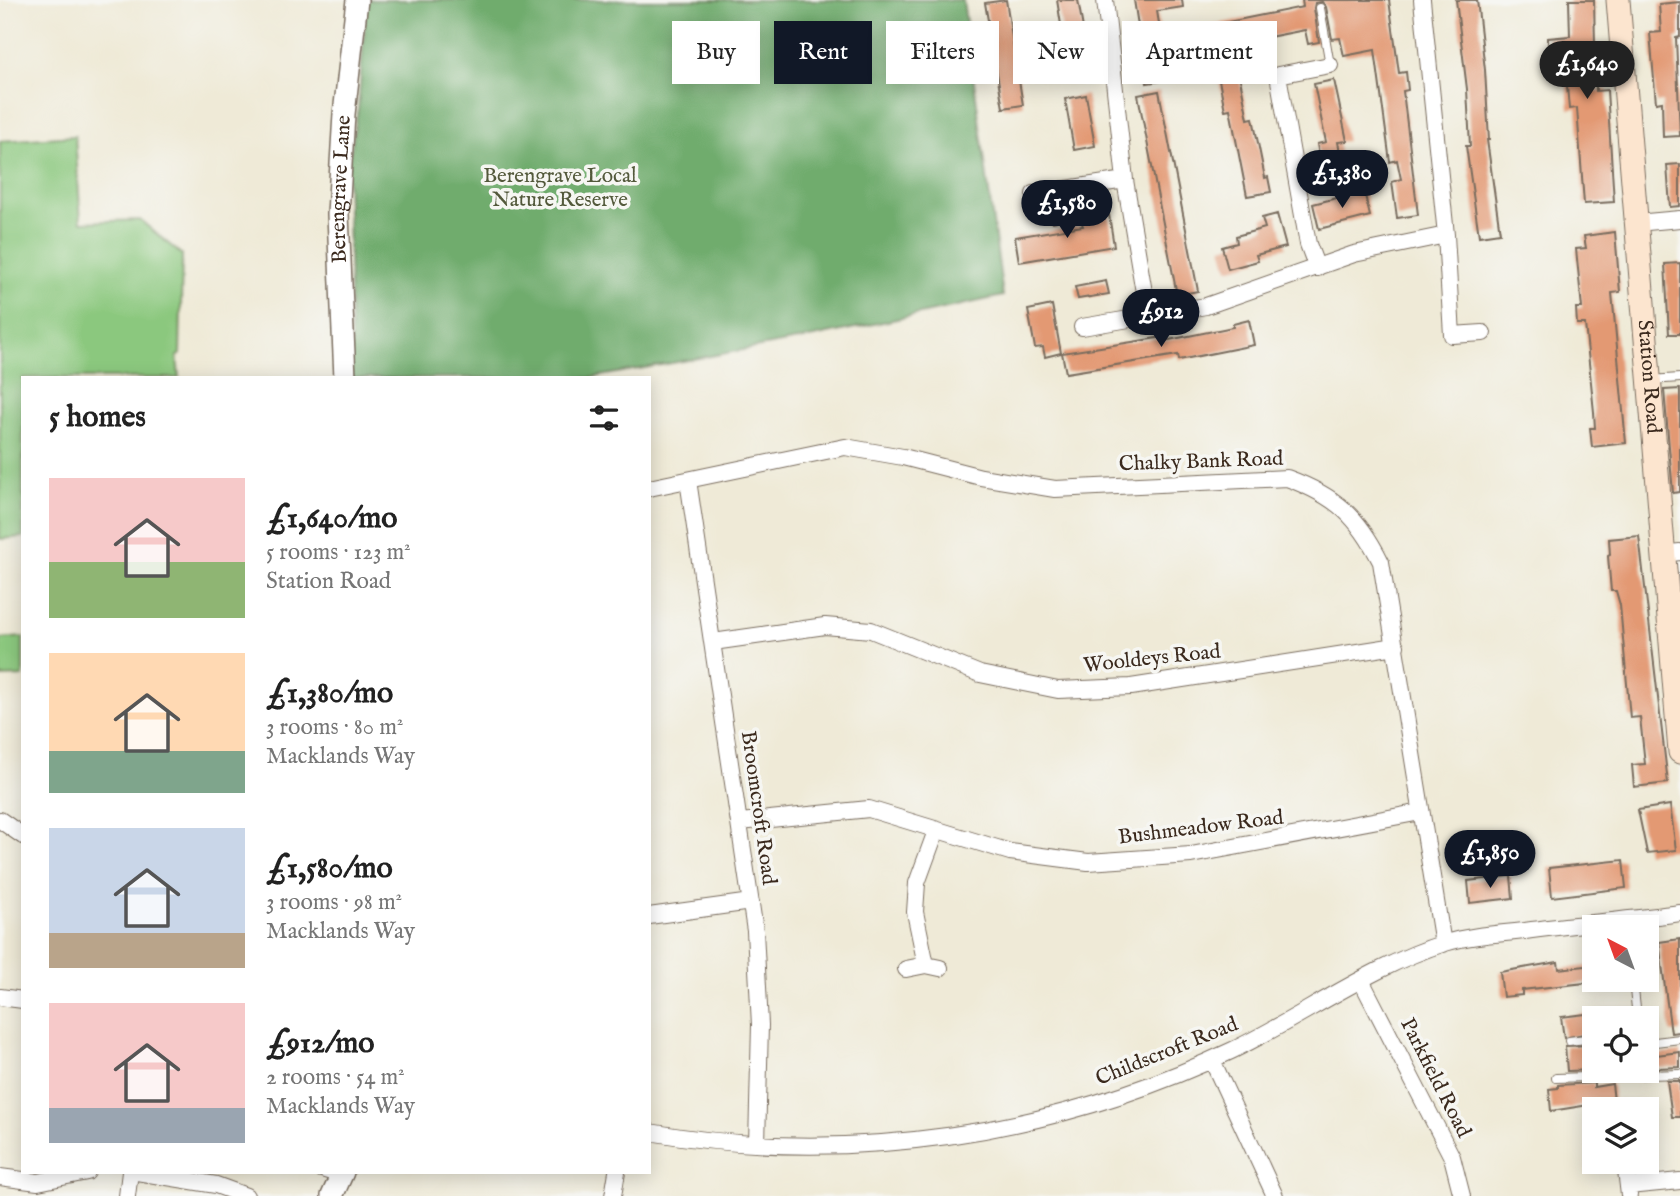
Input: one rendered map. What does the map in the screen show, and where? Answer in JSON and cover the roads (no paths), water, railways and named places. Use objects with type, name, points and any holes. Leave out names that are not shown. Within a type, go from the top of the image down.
[{"type":"main road","name":"Station Road","points":[[1618,0],[1647,380],[1671,553],[1680,752]]},
{"type":"street","name":"Berengrave Lane","points":[[345,376],[339,190],[357,0]]},
{"type":"street","points":[[1105,0],[1125,180],[1148,316]]},
{"type":"street","points":[[1422,0],[1446,235],[1452,335],[1483,333]]},
{"type":"street","points":[[1317,268],[1308,244],[1278,75],[1330,65]]},
{"type":"street","points":[[1054,214],[1042,193],[1125,180]]},
{"type":"street","points":[[1636,223],[1680,219]]},
{"type":"street","points":[[1082,327],[1206,306],[1389,245],[1446,235]]},
{"type":"street","name":"Chalky Bank Road","points":[[651,488],[845,447],[903,457],[981,477],[1055,489],[1287,478],[1314,488],[1342,506],[1366,532],[1381,562],[1443,944]]},
{"type":"street","name":"Broomcroft Road","points":[[688,480],[751,902],[760,1014],[757,1144]]},
{"type":"street","name":"Wooldeys Road","points":[[713,642],[825,626],[871,630],[980,674],[1058,690],[1131,687],[1396,646]]},
{"type":"street","name":"Bushmeadow Road","points":[[740,822],[869,809],[1010,852],[1088,862],[1191,855],[1421,812]]},
{"type":"street","points":[[0,820],[21,835]]},
{"type":"street","points":[[906,970],[933,967],[915,912],[917,883],[936,831]]},
{"type":"street","points":[[651,916],[751,902]]},
{"type":"street","name":"Childscroft Road","points":[[1659,917],[1680,913]]},
{"type":"street","name":"Childscroft Road","points":[[651,1132],[757,1144],[848,1145],[973,1133],[1078,1109],[1212,1060],[1362,982],[1443,944],[1582,928]]},
{"type":"street","name":"Parkfield Road","points":[[1362,982],[1452,1157],[1462,1196]]},
{"type":"street","points":[[0,997],[21,1000]]},
{"type":"street","points":[[1212,1060],[1275,1196]]},
{"type":"street","points":[[0,1177],[38,1182],[77,1174]]},
{"type":"street","points":[[127,1196],[130,1174]]},
{"type":"street","points":[[149,1174],[216,1185],[246,1196]]},
{"type":"street","points":[[613,1196],[617,1174]]},
{"type":"street","points":[[1628,1191],[1680,1181]]},
{"type":"lane","points":[[1320,8],[1330,65]]},
{"type":"lane","points":[[1647,380],[1680,378]]},
{"type":"lane","points":[[1569,1041],[1582,1039]]},
{"type":"lane","points":[[1659,1042],[1680,1039]]},
{"type":"lane","points":[[1556,1078],[1680,1074]]},
{"type":"lane","points":[[322,1174],[339,1182]]},
{"type":"park label","name":"Berengrave Local Nature Reserve","points":[[560,188]]}]
